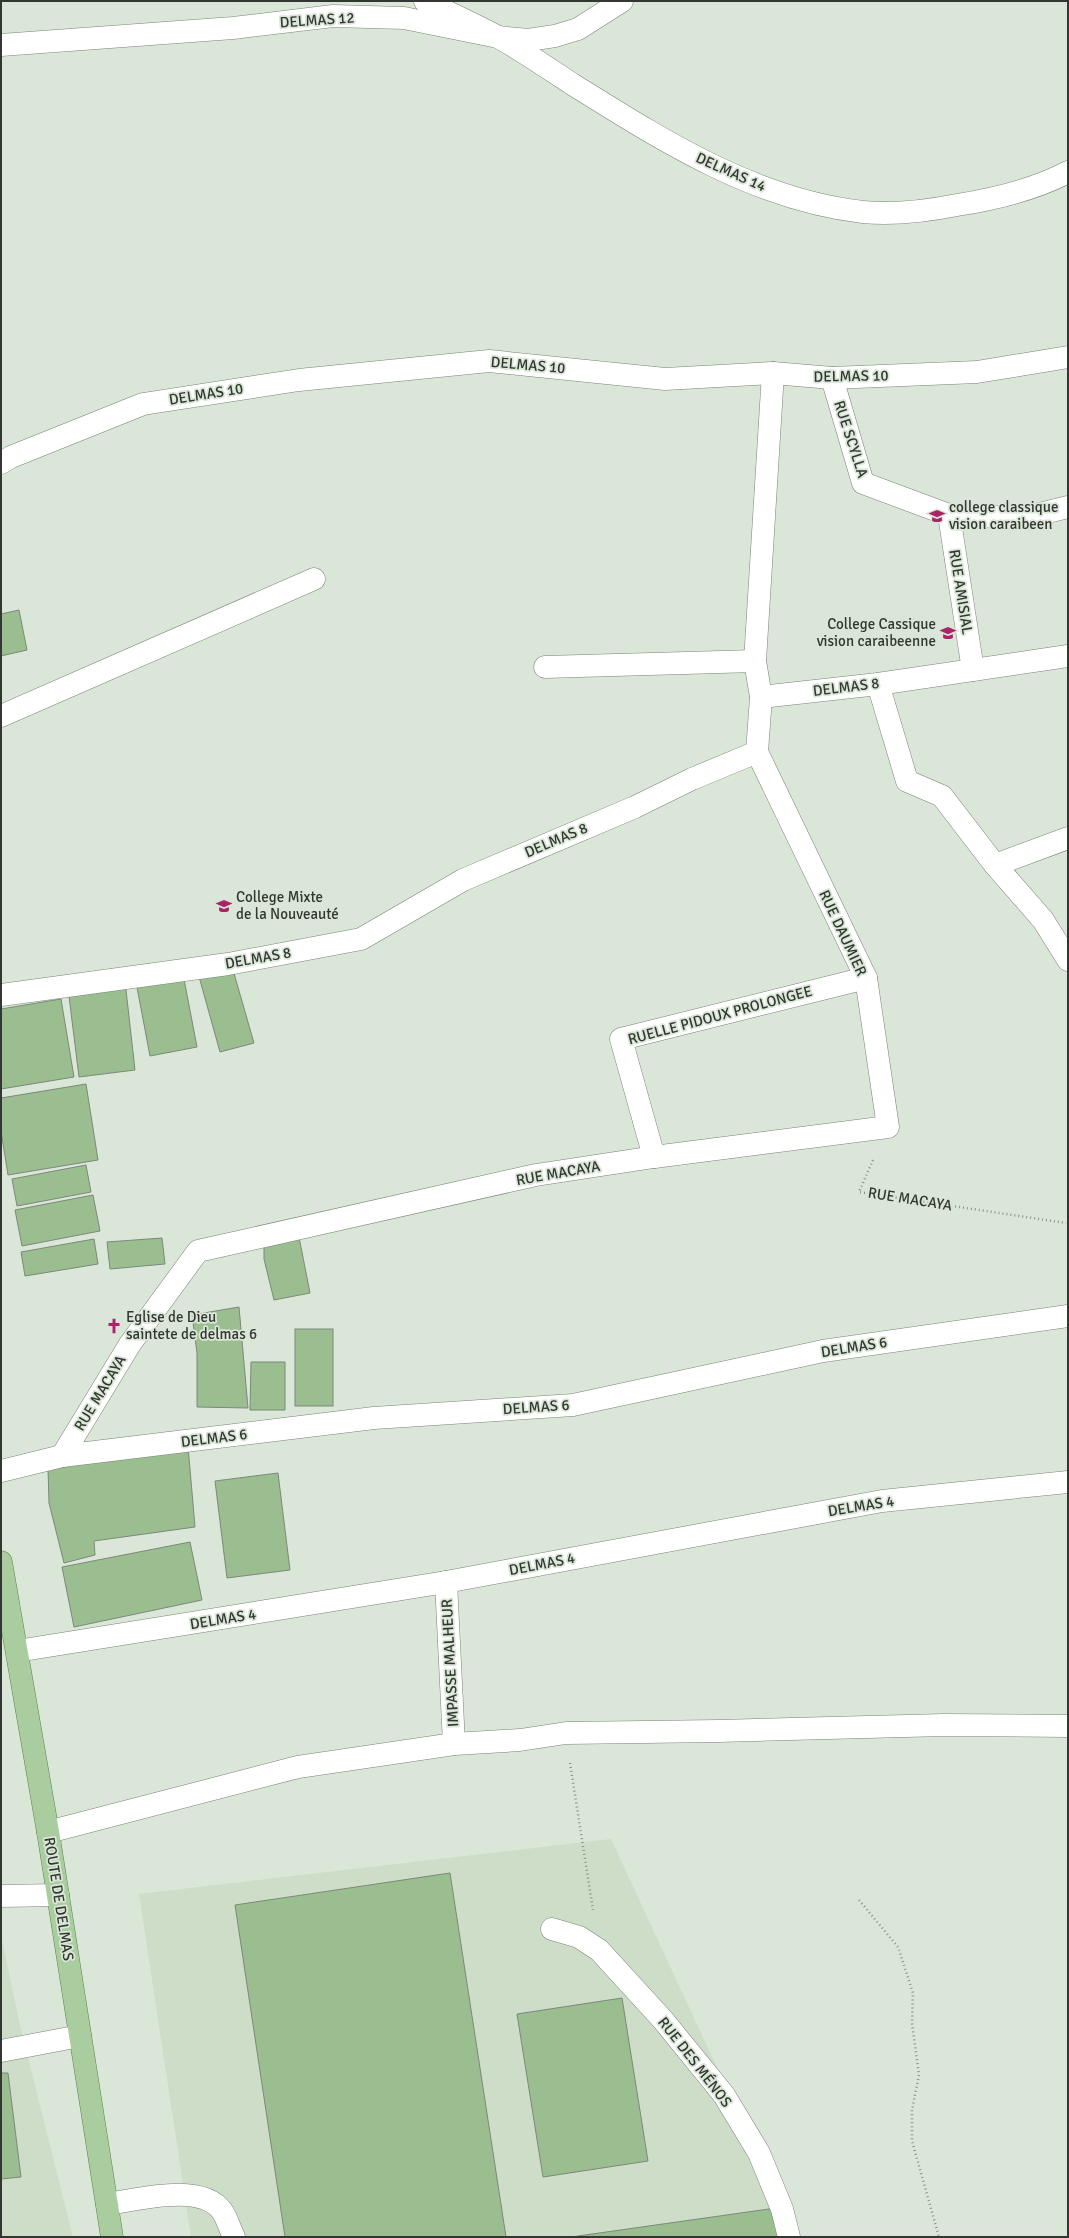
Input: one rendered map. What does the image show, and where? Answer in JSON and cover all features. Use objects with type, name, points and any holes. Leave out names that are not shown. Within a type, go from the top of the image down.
[{"type":"main road","name":"ROUTE DE DELMAS","points":[[1,1562],[48,1832],[112,2237]]},
{"type":"street","name":"DELMAS 14","points":[[425,1],[498,37],[638,125],[715,167],[764,188],[814,203],[864,212],[921,212],[978,202],[1046,183],[1068,172]]},
{"type":"street","name":"DELMAS 12","points":[[1,45],[233,28],[333,16],[404,18],[498,37],[528,40],[555,36],[578,29],[622,1]]},
{"type":"street","name":"DELMAS 10","points":[[1,464],[11,457],[143,404],[299,380],[489,360],[665,379],[773,373],[832,378],[976,372],[1068,357]]},
{"type":"street","points":[[757,752],[761,697],[755,661],[773,373]]},
{"type":"street","name":"RUE SCYLLA","points":[[832,378],[864,483],[949,515],[1024,518],[1068,507]]},
{"type":"street","name":"RUE AMISIAL","points":[[949,515],[973,670]]},
{"type":"street","points":[[1,716],[314,579]]},
{"type":"street","name":"DELMAS 8","points":[[761,697],[878,684],[1068,656]]},
{"type":"street","points":[[545,668],[755,661]]},
{"type":"street","points":[[878,684],[907,780],[942,796],[995,865],[1043,920],[1068,960]]},
{"type":"street","name":"DELMAS 8","points":[[1,995],[228,964],[361,939],[463,880],[635,807],[692,779],[757,752]]},
{"type":"street","name":"RUE DAUMIER","points":[[757,752],[866,978],[888,1127]]},
{"type":"street","points":[[995,865],[1068,838]]},
{"type":"street","name":"RUELLE PIDOUX PROLONGEE","points":[[654,1157],[622,1039],[866,978]]},
{"type":"street","name":"RUE MACAYA","points":[[62,1456],[130,1344],[198,1251],[536,1175],[654,1157],[888,1127]]},
{"type":"street","name":"DELMAS 6","points":[[1,1471],[62,1456],[374,1418],[573,1405],[823,1351],[1068,1316]]},
{"type":"street","name":"DELMAS 4","points":[[17,1651],[446,1582],[882,1501],[1068,1482]]},
{"type":"street","name":"IMPASSE MALHEUR","points":[[446,1582],[454,1744]]},
{"type":"street","points":[[48,1832],[298,1767],[454,1744],[520,1740],[566,1733],[719,1732],[936,1725],[1068,1726]]},
{"type":"street","points":[[1,1896],[58,1895]]},
{"type":"street","name":"RUE DES MÉNOS","points":[[552,1929],[579,1937],[599,1950],[663,2020],[724,2095],[760,2153],[782,2209],[789,2237]]},
{"type":"street","points":[[1,2051],[80,2036]]},
{"type":"street","points":[[106,2204],[186,2194],[206,2198],[222,2211],[234,2237]]},
{"type":"path","name":"RUE MACAYA","points":[[888,1127],[859,1192],[1066,1223]]},
{"type":"path","points":[[566,1733],[599,1950]]},
{"type":"path","points":[[859,1900],[898,1947],[913,1993],[912,2023],[919,2075],[912,2110],[912,2141],[939,2237]]},
{"type":"shaded area","points":[[611,1839],[778,2199],[791,2237],[191,2237],[139,1894]]},
{"type":"shaded area","points":[[1,1936],[19,2021],[73,2237],[1,2237]]},
{"type":"building","points":[[19,610],[27,650],[1,656],[1,614]]},
{"type":"building","points":[[231,963],[254,1043],[220,1052],[198,973]]},
{"type":"building","points":[[183,974],[197,1047],[150,1056],[136,982]]},
{"type":"building","points":[[125,981],[135,1070],[79,1077],[68,988]]},
{"type":"building","points":[[61,999],[74,1077],[1,1089],[1,1009]]},
{"type":"building","points":[[86,1084],[98,1160],[8,1175],[1,1131],[1,1098]]},
{"type":"building","points":[[86,1165],[91,1192],[17,1206],[12,1179]]},
{"type":"building","points":[[93,1195],[100,1231],[22,1246],[15,1210]]},
{"type":"building","points":[[299,1237],[310,1293],[274,1300],[264,1259],[264,1244]]},
{"type":"building","points":[[162,1238],[165,1264],[110,1269],[107,1242]]},
{"type":"building","points":[[94,1239],[98,1264],[25,1276],[21,1252]]},
{"type":"building","points":[[239,1307],[248,1408],[197,1407],[197,1353],[192,1315]]},
{"type":"building","points":[[295,1329],[333,1329],[333,1406],[295,1406]]},
{"type":"building","points":[[251,1362],[285,1362],[285,1410],[250,1410]]},
{"type":"building","points":[[188,1446],[195,1527],[94,1541],[95,1555],[64,1563],[49,1503],[48,1468]]},
{"type":"building","points":[[278,1473],[290,1570],[227,1578],[215,1481]]},
{"type":"building","points":[[190,1542],[202,1600],[74,1627],[62,1567]]},
{"type":"building","points":[[450,1873],[506,2237],[285,2237],[235,1905]]},
{"type":"building","points":[[622,1998],[648,2161],[543,2177],[517,2014]]},
{"type":"building","points":[[1,2073],[8,2073],[21,2177],[1,2179]]},
{"type":"building","points":[[776,2208],[780,2237],[571,2237]]},
{"type":"place","name":"college classique vision caraibeen","points":[[937,516]]},
{"type":"place","name":"College Cassique vision caraibeenne","points":[[948,633]]},
{"type":"place","name":"College Mixte de la Nouveauté","points":[[224,906]]},
{"type":"place","name":"Eglise de Dieu saintete de delmas 6","points":[[114,1326]]}]
